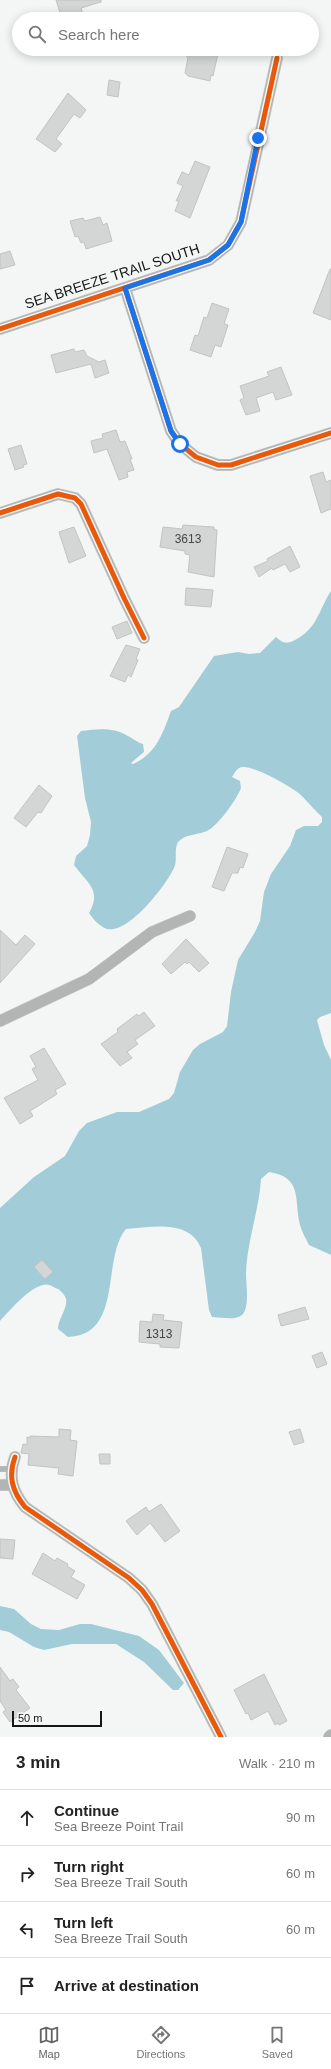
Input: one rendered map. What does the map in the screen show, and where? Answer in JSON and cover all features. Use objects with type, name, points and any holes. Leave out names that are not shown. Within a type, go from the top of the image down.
[{"type":"street","name":"SEA BREEZE TRAIL SOUTH","points":[[0,329],[209,260],[228,245],[237,232],[241,222],[277,58]]},
{"type":"street","points":[[125,288],[171,431],[180,444],[191,454],[205,462],[236,464],[331,433]]},
{"type":"street","points":[[0,513],[58,494],[75,498],[81,504],[144,638]]},
{"type":"street","points":[[0,1021],[90,979],[152,932],[190,916]]},
{"type":"street","points":[[15,1457],[5,1469],[18,1498],[25,1507],[129,1578],[142,1590],[152,1604],[221,1737]]},
{"type":"street","points":[[0,1485],[12,1485]]},
{"type":"water","points":[[331,591],[331,1013],[320,1017],[317,1020],[324,1045],[331,1060],[331,1255],[309,1245],[300,1225],[297,1199],[292,1184],[280,1175],[269,1172],[261,1179],[247,1261],[247,1301],[242,1315],[239,1317],[212,1317],[209,1310],[201,1248],[195,1239],[188,1233],[179,1229],[158,1226],[126,1229],[119,1242],[114,1258],[109,1293],[104,1310],[97,1323],[86,1333],[68,1337],[58,1329],[58,1325],[66,1306],[66,1299],[59,1290],[47,1284],[32,1290],[0,1321],[0,1208],[34,1177],[65,1156],[79,1131],[87,1123],[117,1112],[139,1112],[169,1099],[174,1093],[180,1072],[193,1050],[200,1044],[223,1032],[227,1026],[231,992],[238,960],[260,921],[264,892],[271,874],[290,846],[296,830],[304,826],[318,826],[322,822],[322,817],[299,793],[292,788],[256,770],[243,767],[239,768],[232,777],[240,781],[241,788],[222,818],[207,831],[185,837],[179,841],[176,847],[175,865],[170,876],[146,907],[126,924],[116,929],[107,929],[96,922],[89,913],[93,905],[94,893],[88,882],[74,865],[76,856],[87,846],[91,822],[85,798],[77,736],[81,731],[104,729],[121,732],[143,744],[144,752],[131,763],[133,764],[141,760],[148,755],[158,742],[171,711],[179,707],[214,656],[238,652],[249,654],[260,653],[276,637],[285,643],[295,640],[303,635],[313,624]]},
{"type":"water","points":[[0,1606],[14,1609],[31,1624],[41,1629],[59,1630],[80,1624],[91,1624],[139,1636],[159,1650],[184,1683],[178,1690],[173,1690],[144,1662],[116,1644],[72,1644],[44,1650],[34,1647],[9,1632],[0,1630]]},
{"type":"building","points":[[56,0],[101,0],[101,2],[81,8],[82,12],[60,12]]},
{"type":"building","points":[[187,56],[217,56],[213,76],[211,75],[210,81],[188,76],[185,73],[188,58]]},
{"type":"building","points":[[109,80],[120,82],[118,97],[107,95]]},
{"type":"building","points":[[68,93],[86,110],[80,118],[74,114],[56,139],[62,144],[55,152],[36,139]]},
{"type":"building","points":[[195,161],[210,167],[190,218],[175,211],[179,201],[176,201],[183,186],[177,183],[182,172],[189,175]]},
{"type":"building","points":[[100,217],[103,225],[107,223],[112,241],[86,249],[84,242],[81,243],[78,236],[75,237],[70,221],[83,218],[85,221]]},
{"type":"building","points":[[10,251],[15,265],[0,269],[0,254]]},
{"type":"building","points":[[331,269],[331,320],[313,313]]},
{"type":"building","points":[[212,303],[229,309],[224,324],[228,325],[221,347],[215,345],[211,357],[190,350],[195,335],[198,336],[204,317],[207,318]]},
{"type":"building","points":[[74,349],[75,352],[84,350],[87,356],[99,362],[105,360],[109,373],[95,378],[91,364],[56,373],[51,355]]},
{"type":"building","points":[[281,367],[292,395],[276,400],[273,392],[256,398],[260,411],[246,415],[240,400],[244,398],[240,386],[269,376],[267,372]]},
{"type":"building","points":[[116,430],[120,442],[125,441],[132,459],[130,459],[134,470],[127,472],[128,477],[119,480],[107,449],[94,453],[91,441],[103,438],[102,434]]},
{"type":"building","points":[[21,445],[27,464],[23,465],[24,467],[15,470],[8,449]]},
{"type":"building","points":[[323,472],[326,482],[331,480],[331,509],[321,513],[310,476]]},
{"type":"building","points":[[183,525],[214,527],[214,529],[217,530],[214,577],[188,572],[190,555],[185,554],[185,551],[160,547],[163,527],[182,529]]},
{"type":"building","points":[[74,527],[86,556],[69,563],[59,532]]},
{"type":"building","points":[[290,546],[300,567],[290,572],[285,564],[273,570],[272,568],[259,577],[254,567],[268,561],[267,559]]},
{"type":"building","points":[[186,588],[213,590],[211,607],[185,605]]},
{"type":"building","points":[[127,621],[132,633],[117,639],[112,627]]},
{"type":"building","points":[[126,645],[140,649],[136,659],[138,660],[131,677],[128,675],[125,682],[110,676]]},
{"type":"building","points":[[39,785],[52,796],[41,813],[38,812],[26,827],[14,818]]},
{"type":"building","points":[[227,847],[248,854],[243,868],[240,867],[238,873],[232,873],[224,891],[212,887]]},
{"type":"building","points":[[0,930],[16,945],[25,935],[35,944],[0,983]]},
{"type":"building","points":[[186,939],[209,963],[199,972],[189,962],[187,964],[185,962],[171,974],[162,964]]},
{"type":"building","points":[[144,1012],[155,1026],[135,1040],[138,1044],[127,1052],[132,1058],[120,1066],[101,1044],[118,1032],[117,1029],[137,1014],[139,1016]]},
{"type":"building","points":[[44,1048],[66,1084],[55,1090],[57,1094],[30,1111],[33,1116],[20,1124],[4,1098],[38,1080],[32,1069],[36,1067],[30,1056]]},
{"type":"building","points":[[42,1260],[53,1272],[45,1279],[34,1267]]},
{"type":"building","points":[[305,1307],[309,1319],[281,1326],[278,1315]]},
{"type":"building","points":[[153,1314],[164,1315],[163,1320],[182,1322],[179,1348],[160,1347],[160,1344],[139,1342],[140,1321],[152,1322]]},
{"type":"building","points":[[322,1352],[327,1364],[317,1368],[312,1356]]},
{"type":"building","points":[[59,1429],[71,1430],[70,1440],[77,1441],[73,1476],[58,1474],[59,1468],[28,1465],[29,1454],[21,1453],[23,1444],[27,1445],[27,1437],[59,1437]]},
{"type":"building","points":[[300,1429],[304,1442],[294,1445],[289,1432]]},
{"type":"building","points":[[99,1454],[110,1454],[110,1464],[100,1464]]},
{"type":"building","points":[[161,1504],[180,1531],[165,1542],[150,1523],[137,1535],[126,1521],[146,1507],[149,1512]]},
{"type":"building","points":[[0,1539],[15,1540],[13,1559],[0,1558]]},
{"type":"building","points":[[43,1553],[55,1561],[57,1558],[68,1564],[67,1566],[75,1571],[71,1577],[85,1585],[77,1599],[32,1574]]},
{"type":"building","points":[[0,1667],[10,1681],[13,1679],[19,1687],[16,1690],[30,1708],[10,1722],[3,1712],[6,1710],[0,1701]]},
{"type":"building","points":[[264,1674],[287,1721],[279,1725],[278,1723],[275,1725],[268,1711],[251,1720],[248,1713],[246,1714],[234,1690]]},
{"type":"cycle path","points":[[0,329],[209,260],[228,245],[241,222],[277,58]]},
{"type":"cycle path","points":[[125,288],[171,431],[180,444],[196,457],[218,465],[231,465],[331,433]]},
{"type":"cycle path","points":[[0,513],[58,494],[75,498],[81,504],[144,638]]},
{"type":"cycle path","points":[[15,1457],[12,1471],[12,1483],[17,1495],[25,1507],[129,1578],[142,1590],[152,1604],[221,1737]]},
{"type":"route","points":[[180,444],[171,431],[125,288],[209,260],[228,245],[237,232],[241,222],[258,138]]}]
